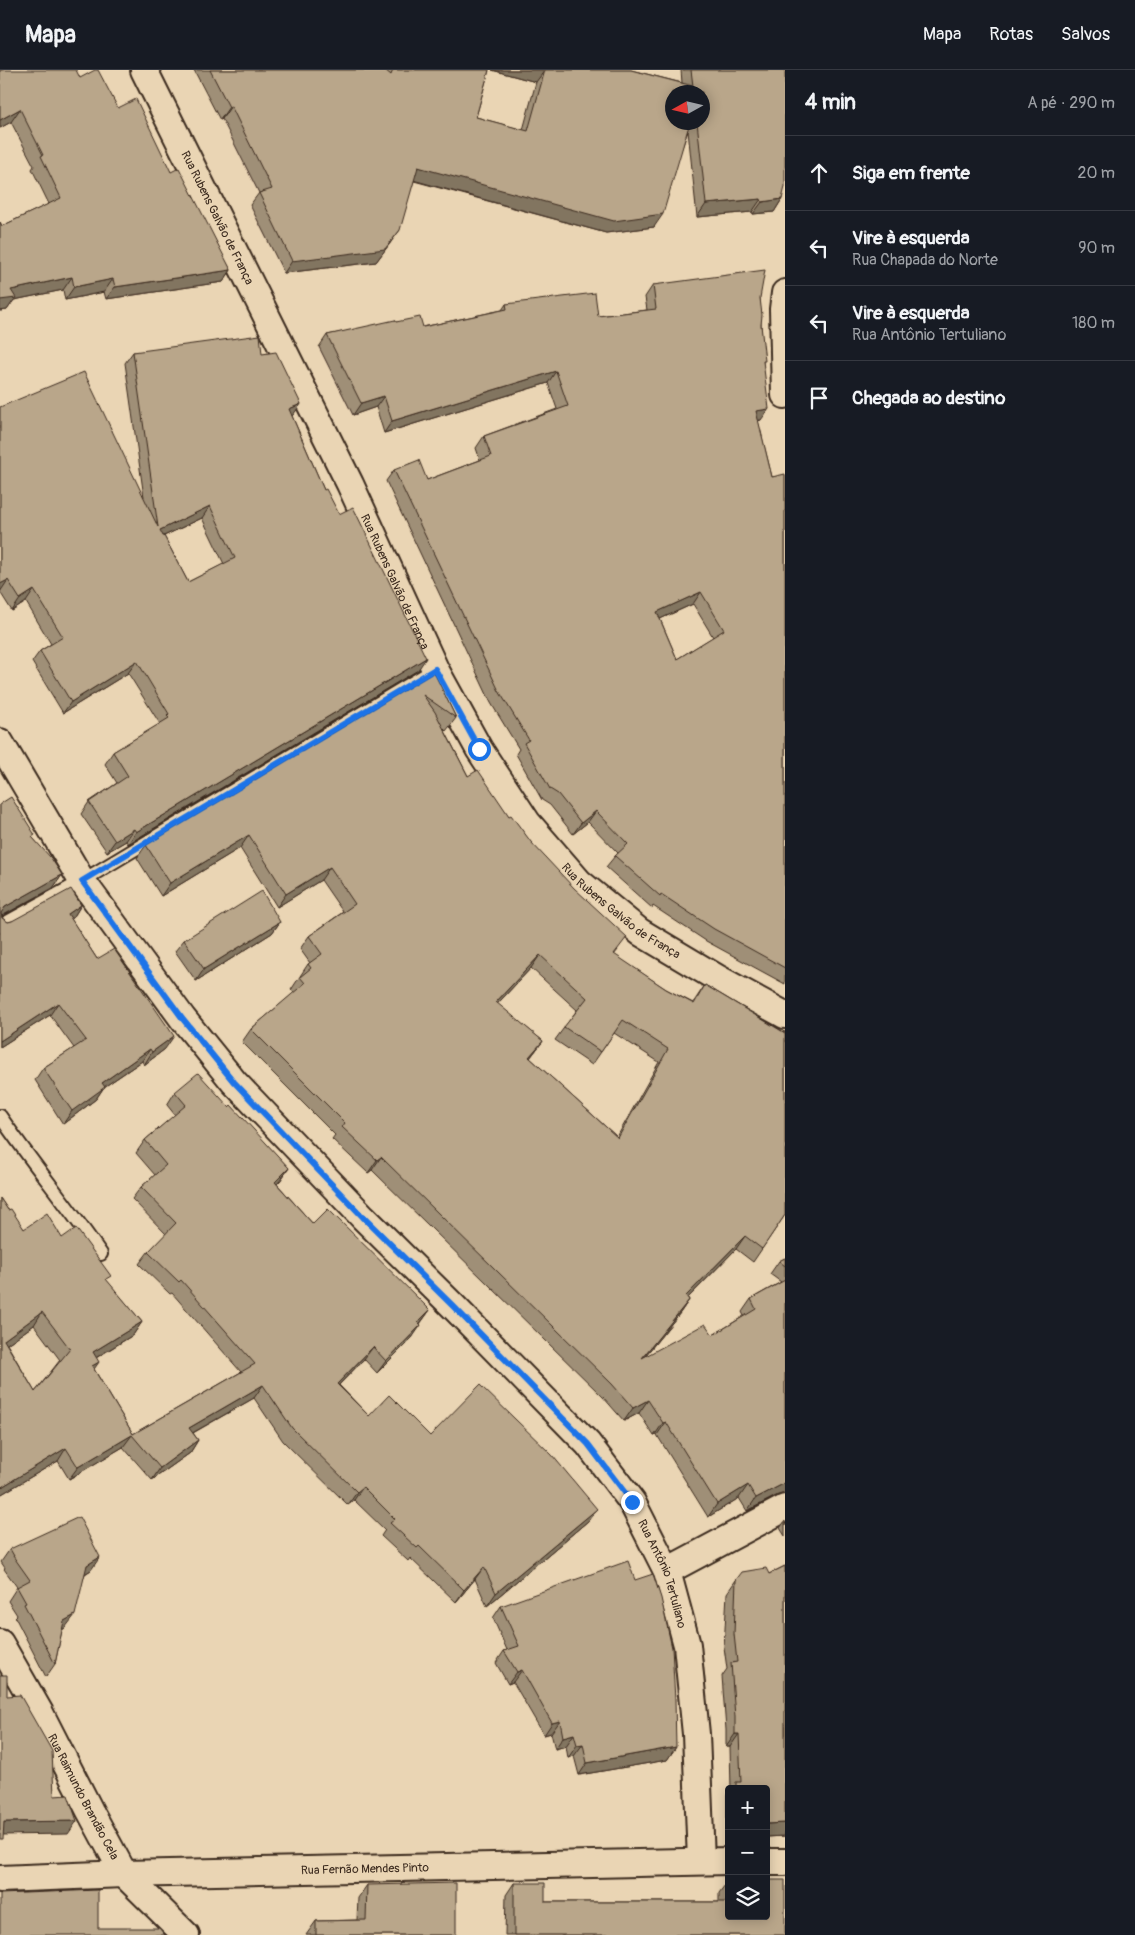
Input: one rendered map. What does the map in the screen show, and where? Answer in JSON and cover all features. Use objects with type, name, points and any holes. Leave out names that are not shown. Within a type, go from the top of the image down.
[{"type":"street","name":"Rua Rubens Galvão de França","points":[[144,70],[350,484],[435,669],[479,749],[527,822],[579,882],[640,932],[717,978],[785,1015]]},
{"type":"street","points":[[785,293],[783,309],[785,395]]},
{"type":"street","name":"Rua Antônio Tertuliano","points":[[0,742],[82,881],[177,1011],[234,1082],[363,1217],[588,1444],[632,1502],[667,1570],[688,1645],[696,1734],[701,1861]]},
{"type":"street","points":[[667,1570],[785,1508]]},
{"type":"street","name":"Rua Raimundo Brandão Cela","points":[[0,1643],[40,1713],[124,1874],[186,1935]]},
{"type":"street","name":"Rua Fernão Mendes Pinto","points":[[0,1879],[124,1874],[725,1861]]},
{"type":"street","points":[[770,1862],[785,1862]]},
{"type":"lane","points":[[0,926],[82,881],[435,669]]},
{"type":"lane","points":[[0,1116],[100,1254]]},
{"type":"building","points":[[0,70],[76,70],[80,78],[98,70],[118,108],[136,99],[171,172],[179,168],[231,270],[115,287],[113,279],[74,287],[72,277],[11,290],[16,298],[0,300],[0,222],[2,226],[61,198],[41,156],[43,155],[20,109],[0,120]]},
{"type":"building","points":[[210,70],[385,70],[391,75],[393,70],[489,70],[476,117],[528,131],[545,70],[631,70],[689,85],[665,85],[665,130],[688,130],[663,214],[614,221],[418,167],[400,230],[385,249],[292,261],[259,193],[272,189],[231,106],[229,107]]},
{"type":"building","points":[[691,70],[785,70],[785,187],[782,199],[762,202],[761,199],[706,204],[698,130],[710,130],[710,85],[693,85]]},
{"type":"building","points":[[765,270],[760,298],[765,361],[763,361],[769,409],[756,411],[772,477],[785,474],[785,968],[714,929],[661,894],[660,896],[615,856],[628,844],[596,811],[581,823],[558,794],[550,789],[524,743],[529,740],[499,691],[394,470],[419,460],[427,480],[491,456],[484,436],[568,406],[556,371],[392,421],[384,396],[361,403],[327,335],[395,320],[396,322],[420,317],[423,327],[507,309],[506,304],[595,293],[598,316],[656,309],[653,285]],"holes":[[[701,592],[724,630],[677,659],[657,612]]]},
{"type":"building","points":[[260,335],[262,354],[276,352],[301,404],[289,409],[324,490],[326,489],[339,514],[353,507],[426,658],[136,832],[134,829],[115,841],[89,802],[128,776],[113,752],[169,718],[167,716],[169,714],[137,661],[71,702],[40,651],[63,637],[34,590],[20,599],[8,580],[0,584],[0,407],[84,372],[158,527],[133,352]],"holes":[[[210,506],[235,558],[188,582],[160,530]]]},
{"type":"building","points":[[434,672],[456,718],[423,695],[435,712],[468,776],[478,770],[509,816],[511,815],[531,842],[574,888],[627,937],[614,954],[666,989],[694,1004],[705,985],[785,1033],[785,1215],[762,1249],[745,1236],[686,1296],[689,1300],[642,1358],[705,1324],[713,1335],[756,1309],[751,1299],[785,1280],[785,1483],[756,1498],[748,1485],[717,1504],[666,1422],[663,1423],[648,1400],[633,1408],[612,1384],[381,1157],[377,1160],[342,1127],[345,1123],[251,1029],[305,983],[300,977],[311,968],[308,964],[322,954],[309,936],[355,904],[330,867],[286,894],[249,835],[170,883],[146,845]],"holes":[[[540,955],[587,998],[564,1027],[601,1052],[623,1020],[668,1049],[618,1138],[529,1057],[543,1041],[496,1002]]]},
{"type":"building","points":[[11,797],[35,835],[32,837],[51,858],[62,875],[5,907],[1,913],[2,918],[8,922],[12,921],[71,889],[81,905],[68,914],[97,959],[114,949],[174,1036],[152,1052],[150,1049],[102,1083],[105,1087],[72,1111],[43,1068],[86,1040],[58,1003],[0,1041],[0,804]]},
{"type":"building","points":[[262,891],[280,922],[204,969],[184,940]]},
{"type":"building","points":[[198,1073],[229,1107],[231,1105],[289,1168],[275,1182],[313,1224],[328,1209],[430,1310],[418,1322],[421,1325],[386,1361],[373,1347],[337,1384],[369,1416],[389,1395],[430,1436],[480,1385],[552,1455],[597,1509],[496,1593],[484,1567],[464,1590],[419,1546],[417,1548],[390,1523],[395,1519],[363,1487],[357,1492],[292,1428],[263,1385],[189,1428],[198,1440],[160,1468],[132,1435],[78,1467],[66,1448],[0,1488],[0,1198],[8,1210],[11,1209],[24,1229],[47,1213],[62,1238],[76,1228],[111,1276],[106,1279],[142,1322],[93,1352],[99,1362],[92,1366],[133,1434],[255,1364],[181,1280],[179,1282],[148,1252],[176,1223],[141,1187],[166,1165],[145,1140],[186,1105],[175,1092]],"holes":[[[42,1312],[70,1349],[35,1392],[4,1340]]]},
{"type":"building","points":[[785,1258],[785,1266],[779,1261]]},
{"type":"building","points":[[79,1517],[100,1557],[87,1565],[75,1615],[64,1621],[55,1664],[17,1587],[30,1580],[10,1549]]},
{"type":"building","points":[[628,1561],[635,1580],[653,1574],[661,1598],[672,1648],[676,1747],[587,1763],[583,1744],[577,1745],[574,1734],[563,1737],[560,1721],[552,1723],[522,1670],[517,1672],[504,1651],[519,1646],[501,1606]]},
{"type":"building","points":[[785,1566],[785,1823],[770,1824],[770,1785],[736,1785],[736,1782],[741,1782],[739,1734],[735,1734],[731,1663],[737,1662],[734,1634],[736,1580],[742,1572],[766,1568],[769,1574]]},
{"type":"building","points":[[0,1675],[7,1675],[7,1696],[20,1695],[52,1751],[54,1796],[68,1795],[77,1821],[4,1822],[3,1839],[0,1839]]},
{"type":"building","points":[[770,1880],[785,1880],[785,1935],[514,1935],[514,1883],[545,1883],[545,1902],[725,1902],[725,1920],[770,1920]]},
{"type":"building","points":[[456,1883],[456,1935],[316,1935],[316,1921],[366,1920],[367,1885]]},
{"type":"building","points":[[98,1890],[98,1928],[159,1928],[165,1935],[0,1935],[0,1894]]},
{"type":"route","points":[[479,749],[435,669],[164,830],[82,881],[130,949],[234,1082],[363,1217],[588,1444],[632,1502]]}]
